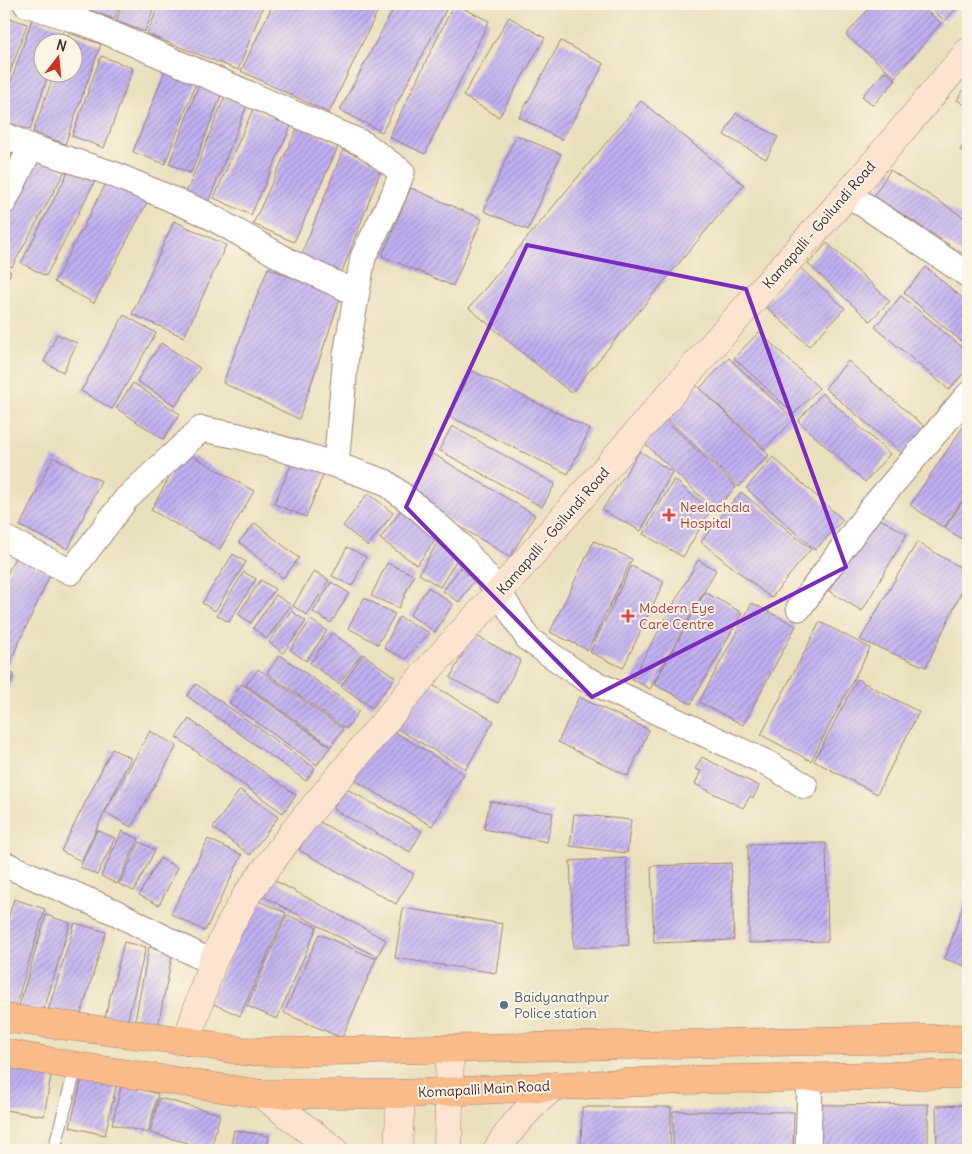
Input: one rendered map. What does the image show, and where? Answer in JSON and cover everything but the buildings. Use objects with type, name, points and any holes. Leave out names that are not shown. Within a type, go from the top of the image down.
[{"type":"main road","points":[[4,1018],[187,1041],[242,1050],[278,1052],[968,1038]]},
{"type":"main road","name":"Komapalli Main Road","points":[[4,1052],[76,1066],[261,1094],[401,1094],[684,1080],[968,1074]]},
{"type":"street","points":[[26,4],[91,24],[364,144],[402,172],[394,194],[363,257],[346,356],[336,465]]},
{"type":"street","name":"Kamapalli - Goilundi Road","points":[[187,1041],[212,963],[230,925],[248,893],[294,831],[395,708],[500,592],[718,339],[848,194],[968,52]]},
{"type":"street","points":[[4,136],[112,174],[204,214],[292,263],[356,293]]},
{"type":"street","points":[[4,202],[31,147]]},
{"type":"street","points":[[848,194],[968,275]]},
{"type":"street","points":[[799,608],[871,509],[968,394]]},
{"type":"street","points":[[4,538],[72,572],[126,499],[201,429],[240,436],[308,455],[385,482],[422,511],[461,546],[500,592],[528,639],[584,678],[767,763],[805,786]]},
{"type":"street","points":[[4,864],[117,913],[212,963]]},
{"type":"street","points":[[448,1150],[450,1049]]},
{"type":"street","points":[[808,1150],[810,1078]]},
{"type":"street","points":[[497,1150],[506,1135],[522,1116],[554,1086]]},
{"type":"street","points":[[261,1094],[334,1150]]},
{"type":"street","points":[[398,1150],[401,1094]]},
{"type":"lane","points":[[54,1150],[76,1066]]},
{"type":"highlighted area","points":[[527,245],[746,289],[846,567],[592,697],[406,507]]},
{"type":"place","name":"Neelachala Hospital","points":[[669,515]]},
{"type":"place","name":"Modern Eye Care Centre","points":[[628,616]]},
{"type":"place","name":"Baidyanathpur Police station","points":[[504,1005]]}]
